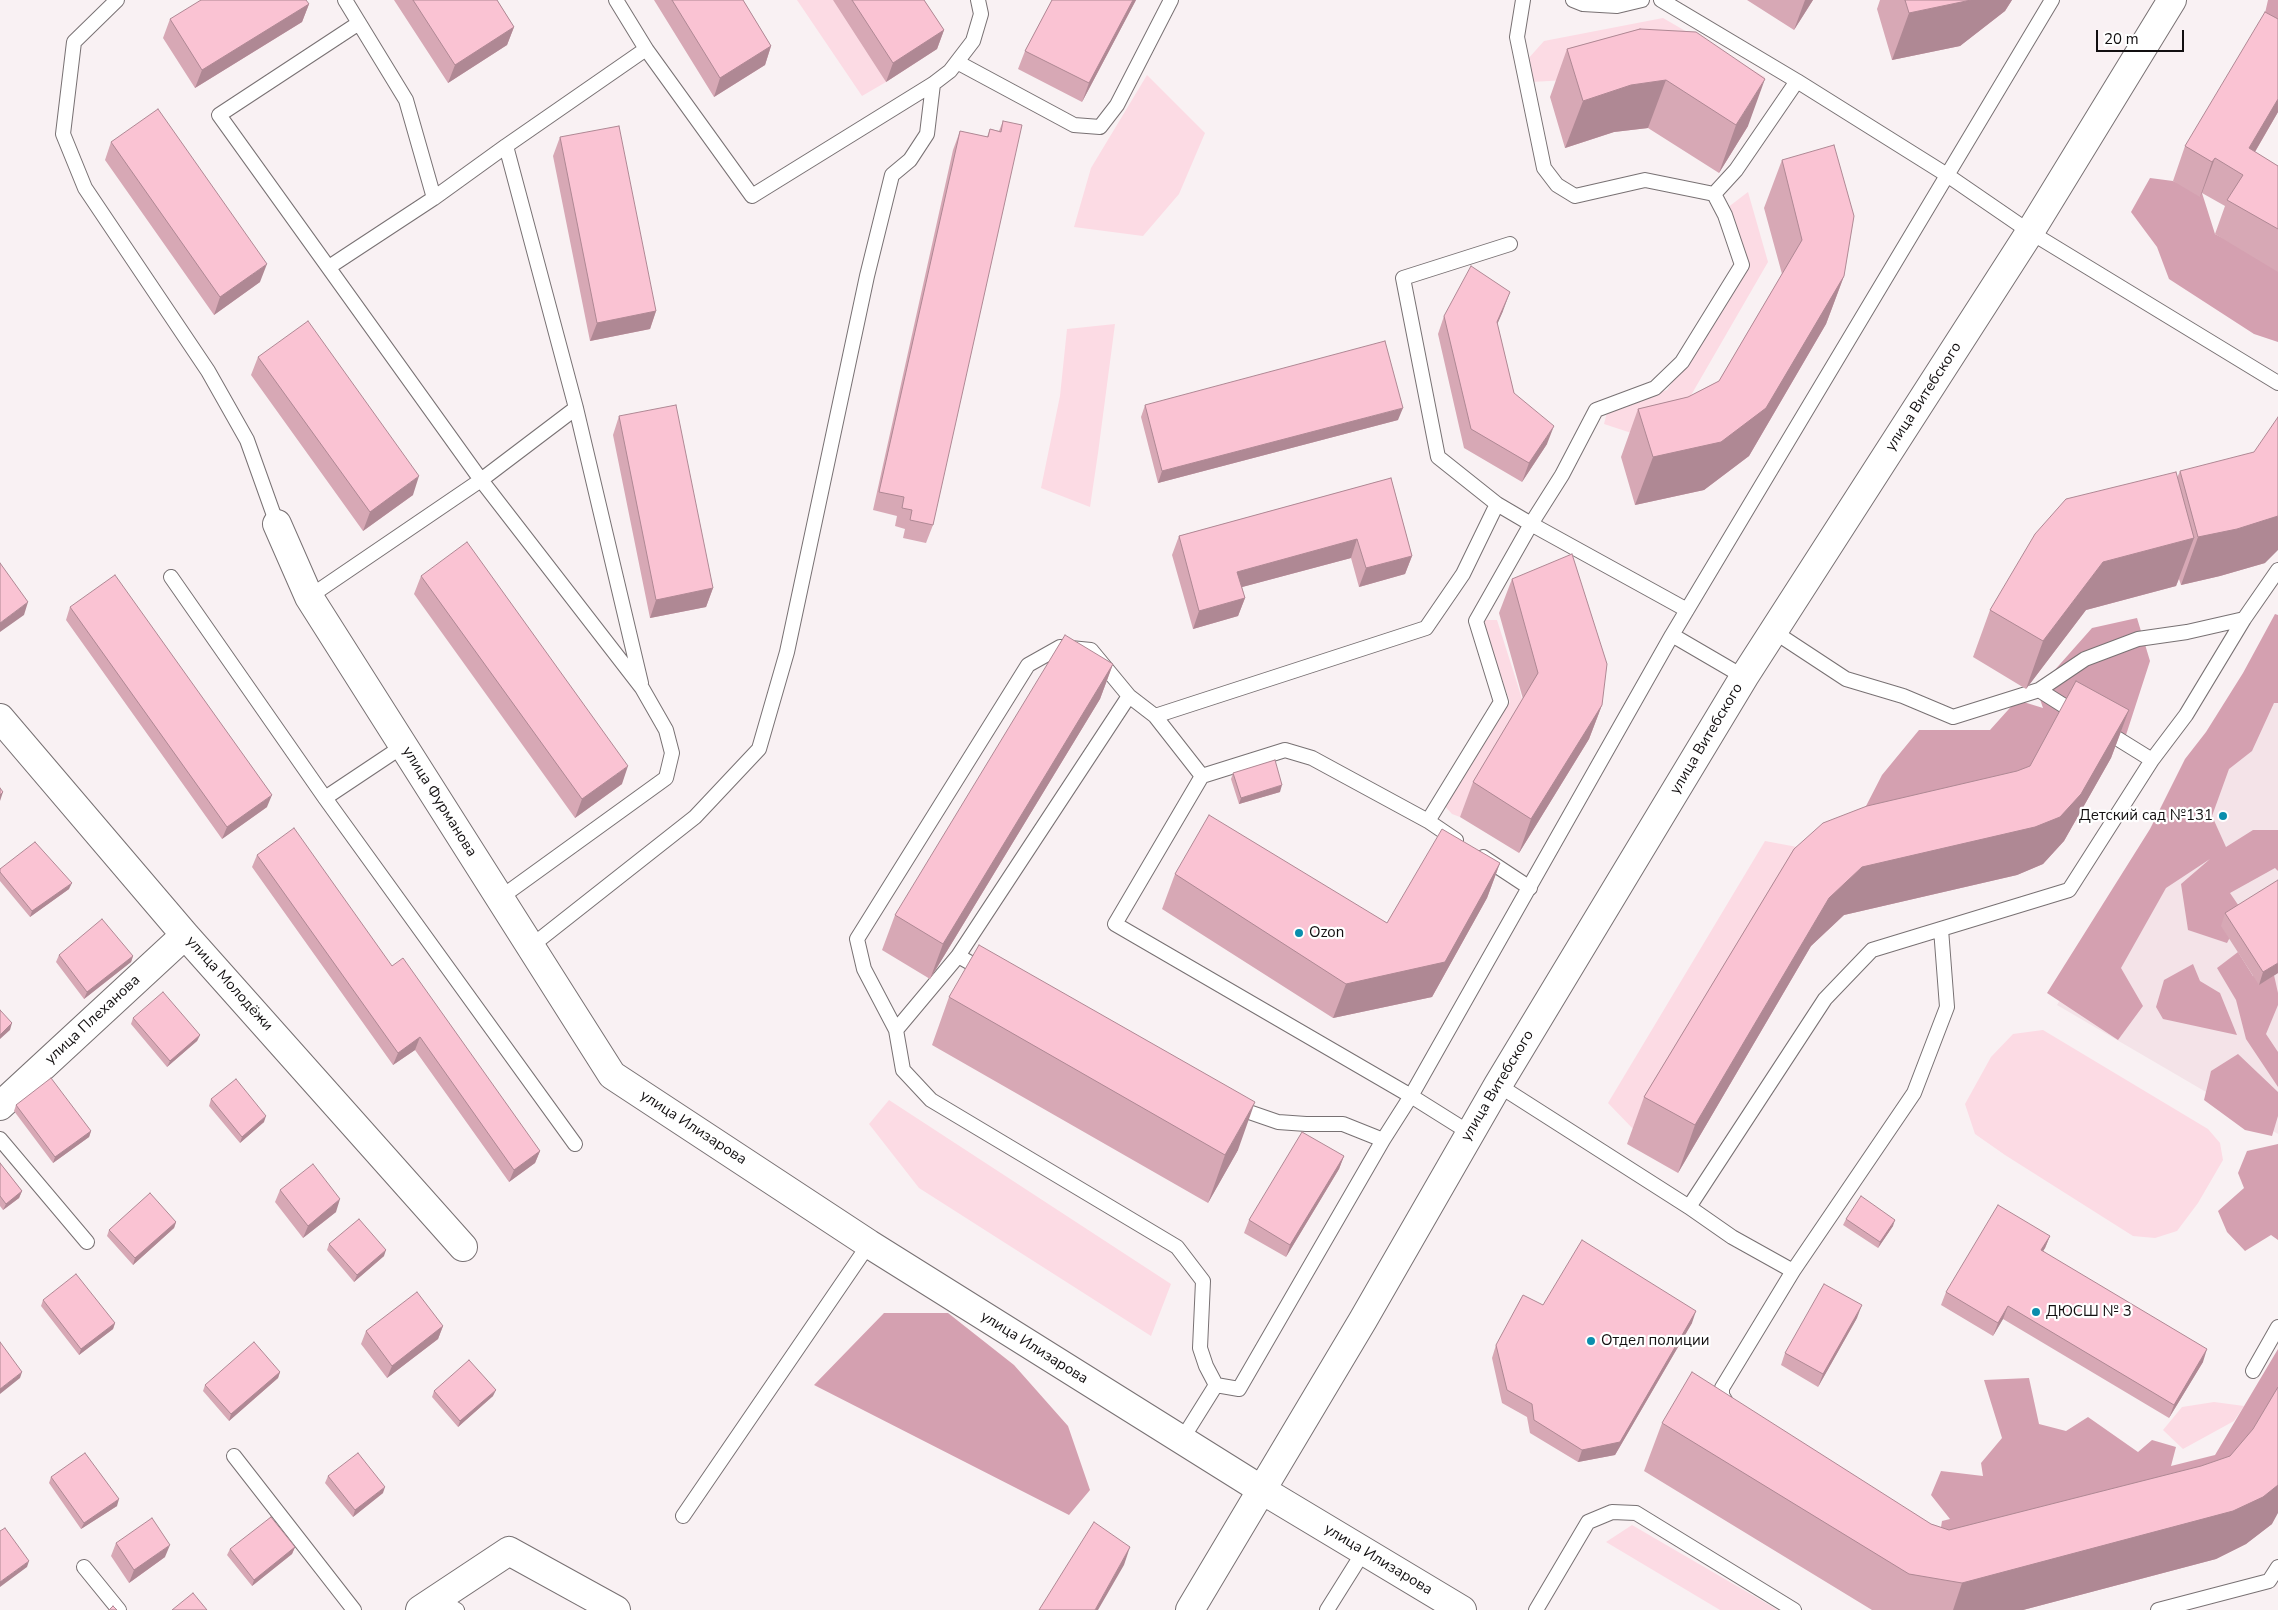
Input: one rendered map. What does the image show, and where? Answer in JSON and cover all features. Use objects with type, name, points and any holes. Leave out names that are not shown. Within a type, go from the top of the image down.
[{"type":"street","name":"улица Витебского","points":[[1190,1610],[1363,1320],[1498,1085],[1744,677],[2030,232],[2172,0]]},
{"type":"street","name":"улица Фурманова","points":[[277,524],[309,597],[612,1075]]},
{"type":"street","name":"улица Молодёжи","points":[[0,718],[185,935],[463,1247]]},
{"type":"street","name":"улица Плеханова","points":[[0,1106],[185,935]]},
{"type":"street","name":"улица Илизарова","points":[[612,1075],[869,1244],[1181,1441],[1462,1610]]},
{"type":"street","points":[[439,1606],[509,1551],[616,1610]]},
{"type":"lane","points":[[117,0],[74,42],[64,134],[85,188],[208,371],[247,440],[277,524]]},
{"type":"lane","points":[[345,0],[406,100],[434,198]]},
{"type":"lane","points":[[616,0],[646,49],[752,196],[933,84],[950,71],[974,41],[981,14],[978,0]]},
{"type":"lane","points":[[958,62],[1074,125],[1100,127],[1117,104],[1170,0]]},
{"type":"lane","points":[[1524,0],[1517,37],[1544,168],[1557,185],[1575,196],[1645,180],[1714,194]]},
{"type":"lane","points":[[1572,0],[1583,4],[1617,6],[1642,0]]},
{"type":"lane","points":[[1661,0],[1797,81],[1947,175],[2030,232],[2278,383]]},
{"type":"lane","points":[[1216,1385],[1240,1389],[1383,1140],[1411,1096],[1672,635],[2052,0]]},
{"type":"lane","points":[[359,23],[219,115],[481,480],[642,688],[666,730],[672,753],[666,778],[500,898]]},
{"type":"lane","points":[[329,267],[434,198],[646,49]]},
{"type":"lane","points":[[1714,194],[1736,170],[1797,81]]},
{"type":"lane","points":[[530,947],[695,817],[759,749],[787,652],[863,295],[892,175],[910,160],[927,134],[933,84]]},
{"type":"lane","points":[[506,146],[576,408],[642,688]]},
{"type":"lane","points":[[1428,821],[1501,702],[1476,620],[1531,524],[1562,475],[1596,410],[1655,388],[1682,362],[1742,265],[1725,215],[1714,194]]},
{"type":"lane","points":[[1510,244],[1402,278],[1438,457],[1497,504],[1687,610]]},
{"type":"lane","points":[[309,597],[481,480],[576,408]]},
{"type":"lane","points":[[1156,716],[1426,628],[1463,574],[1497,504]]},
{"type":"lane","points":[[1689,1207],[1825,999],[1872,950],[2069,890],[2152,760],[2186,715],[2244,619],[2278,570]]},
{"type":"lane","points":[[171,577],[326,798],[575,1144]]},
{"type":"lane","points":[[1773,630],[1846,679],[1903,696],[1953,717],[2039,690],[2085,659],[2138,639],[2187,632],[2244,619]]},
{"type":"lane","points":[[1672,635],[1744,677]]},
{"type":"lane","points":[[1202,776],[1156,716],[1129,696],[1091,650],[1060,647],[1028,665],[857,939],[864,970],[896,1030],[903,1070],[931,1100],[1177,1247],[1203,1281],[1200,1348],[1206,1366],[1216,1385]]},
{"type":"lane","points":[[2039,690],[2152,760]]},
{"type":"lane","points":[[896,1030],[958,956],[1129,696]]},
{"type":"lane","points":[[326,798],[404,746]]},
{"type":"lane","points":[[1470,1133],[1411,1096],[1115,924],[1202,776],[1285,750],[1312,758],[1428,821],[1530,888]]},
{"type":"lane","points":[[1745,1417],[1730,1408],[1722,1395],[1722,1388],[1793,1271],[1914,1092],[1947,1007],[1941,929]]},
{"type":"lane","points":[[958,956],[1001,979]]},
{"type":"lane","points":[[1498,1085],[1689,1207],[1732,1237],[1793,1271]]},
{"type":"lane","points":[[1223,1098],[1249,1112],[1278,1122],[1343,1124],[1383,1140]]},
{"type":"lane","points":[[0,1139],[87,1242]]},
{"type":"lane","points":[[683,1516],[869,1244]]},
{"type":"lane","points":[[2253,1371],[2278,1327]]},
{"type":"lane","points":[[1181,1441],[1216,1385]]},
{"type":"lane","points":[[234,1456],[354,1610]]},
{"type":"lane","points":[[1536,1610],[1588,1522],[1612,1512],[1636,1513],[1794,1610]]},
{"type":"lane","points":[[1327,1610],[1364,1551]]},
{"type":"lane","points":[[84,1567],[119,1610]]},
{"type":"lane","points":[[2158,1610],[2269,1582],[2278,1567]]},
{"type":"shaded area","points":[[797,0],[839,0],[886,82],[862,96]]},
{"type":"shaded area","points":[[2268,0],[2278,0],[2278,46],[2260,35]]},
{"type":"shaded area","points":[[1663,18],[1765,77],[1755,100],[1623,77],[1531,82],[1527,60],[1544,41]]},
{"type":"shaded area","points":[[1147,75],[1205,133],[1179,194],[1143,236],[1074,227],[1091,168]]},
{"type":"shaded area","points":[[2150,178],[2173,181],[2202,193],[2215,234],[2278,265],[2278,342],[2254,334],[2169,279],[2157,247],[2131,212]]},
{"type":"shaded area","points":[[1748,192],[1768,262],[1690,397],[1668,445],[1604,424],[1608,408],[1667,390],[1743,272],[1727,208]]},
{"type":"shaded area","points":[[1115,324],[1090,507],[1041,488],[1060,396],[1067,329]]},
{"type":"shaded area","points":[[2275,614],[2278,615],[2278,703],[2274,703],[2252,751],[2229,769],[2212,816],[2226,847],[2253,830],[2278,830],[2278,871],[2275,868],[2230,893],[2243,912],[2227,943],[2188,930],[2181,884],[2210,859],[2166,888],[2121,968],[2143,1006],[2118,1040],[2047,993],[2150,829],[2185,759],[2206,732],[2243,673]]},
{"type":"shaded area","points":[[2137,618],[2150,661],[2126,735],[2059,714],[2045,754],[2010,799],[1848,841],[1882,775],[1919,730],[1990,730],[2017,700],[2043,708],[2037,690],[2092,628]]},
{"type":"shaded area","points":[[1481,620],[1497,620],[1525,708],[1460,817],[1452,814],[1441,802],[1510,702]]},
{"type":"shaded area","name":"Детский сад №131","points":[[2278,627],[2278,1134],[2057,1005]]},
{"type":"shaded area","points":[[1765,841],[1824,852],[1635,1131],[1608,1103]]},
{"type":"shaded area","points":[[2238,952],[2253,976],[2274,975],[2278,993],[2278,1005],[2266,1034],[2278,1052],[2278,1087],[2246,1039],[2236,1000],[2217,968]]},
{"type":"shaded area","points":[[2193,964],[2200,981],[2220,993],[2237,1035],[2163,1019],[2156,1007],[2164,980]]},
{"type":"shaded area","points":[[2043,1030],[2208,1129],[2220,1143],[2223,1160],[2198,1203],[2177,1231],[2155,1238],[2133,1236],[1975,1134],[1965,1104],[1991,1057],[2013,1034]]},
{"type":"shaded area","points":[[2238,1054],[2278,1092],[2278,1116],[2272,1136],[2245,1130],[2204,1100],[2211,1071]]},
{"type":"shaded area","points":[[889,1100],[1171,1284],[1151,1336],[919,1188],[869,1124]]},
{"type":"shaded area","points":[[2278,1144],[2278,1240],[2271,1235],[2245,1251],[2227,1232],[2218,1211],[2244,1188],[2238,1173],[2247,1151]]},
{"type":"shaded area","points":[[884,1313],[948,1313],[1014,1365],[1068,1426],[1090,1490],[1069,1515],[814,1385]]},
{"type":"shaded area","points":[[2278,1349],[2278,1402],[2236,1476],[1938,1546],[1942,1521],[1950,1519],[1931,1495],[1941,1471],[1983,1476],[1981,1463],[2002,1438],[1984,1380],[2029,1378],[2039,1424],[2066,1431],[2088,1417],[2138,1452],[2152,1440],[2176,1447],[2171,1466],[2215,1455]]},
{"type":"shaded area","points":[[2214,1402],[2244,1406],[2234,1421],[2183,1449],[2163,1430],[2182,1407]]},
{"type":"shaded area","points":[[1632,1525],[1778,1610],[1720,1610],[1606,1542]]},
{"type":"building","points":[[201,0],[306,0],[309,4],[202,70],[170,19]]},
{"type":"building","points":[[413,0],[497,0],[514,27],[455,65]]},
{"type":"building","points":[[672,0],[743,0],[771,46],[720,78]]},
{"type":"building","points":[[852,0],[924,0],[944,30],[893,63]]},
{"type":"building","points":[[1052,0],[1133,0],[1089,83],[1025,51]]},
{"type":"building","points":[[1905,0],[1971,0],[1909,13]]},
{"type":"building","points":[[2265,12],[2278,19],[2278,99],[2249,148],[2278,166],[2278,229],[2227,200],[2243,175],[2215,158],[2212,162],[2185,146]]},
{"type":"building","points":[[1640,29],[1696,32],[1765,79],[1736,125],[1666,80],[1631,85],[1583,101],[1567,49]]},
{"type":"building","points":[[158,109],[267,264],[220,297],[111,142]]},
{"type":"building","points":[[1003,121],[1022,125],[933,525],[910,520],[912,510],[902,508],[904,497],[879,492],[960,131],[988,137],[990,129],[1001,132]]},
{"type":"building","points":[[619,126],[656,311],[597,323],[560,137]]},
{"type":"building","points":[[1834,145],[1854,216],[1844,276],[1766,408],[1721,442],[1653,457],[1638,409],[1688,397],[1719,381],[1802,240],[1782,160]]},
{"type":"building","points":[[1471,266],[1510,292],[1497,322],[1514,393],[1554,426],[1529,463],[1471,429],[1444,316]]},
{"type":"building","points":[[308,321],[419,476],[370,512],[258,357]]},
{"type":"building","points":[[1385,341],[1403,408],[1162,471],[1145,405]]},
{"type":"building","points":[[676,405],[713,588],[656,600],[619,416]]},
{"type":"building","points":[[2278,417],[2278,516],[2237,529],[2198,537],[2180,471],[2254,452]]},
{"type":"building","points":[[2176,472],[2194,538],[2103,562],[2043,641],[1990,610],[2035,534],[2066,499]]},
{"type":"building","points":[[1391,478],[1412,556],[1366,568],[1357,539],[1237,572],[1245,598],[1199,611],[1179,536]]},
{"type":"building","points":[[467,542],[628,766],[582,799],[421,576]]},
{"type":"building","points":[[1572,554],[1607,664],[1602,705],[1531,819],[1473,782],[1538,673],[1512,579]]},
{"type":"building","points":[[0,563],[28,602],[0,623]]},
{"type":"building","points":[[115,575],[272,795],[227,827],[70,607]]},
{"type":"building","points":[[1065,635],[1113,664],[943,944],[895,915]]},
{"type":"building","points":[[2076,681],[2129,710],[2081,794],[2060,817],[2035,827],[1862,867],[1829,898],[1695,1125],[1644,1097],[1794,849],[1823,823],[1867,806],[2017,771],[2030,766]]},
{"type":"building","points":[[1275,760],[1282,785],[1241,798],[1233,773]]},
{"type":"building","points":[[1209,815],[1387,923],[1442,829],[1500,863],[1445,962],[1346,984],[1175,874]]},
{"type":"building","points":[[294,828],[392,966],[403,958],[540,1151],[514,1170],[420,1037],[398,1053],[257,855]]},
{"type":"building","points":[[35,842],[72,883],[32,911],[0,872],[0,869]]},
{"type":"building","points":[[2278,880],[2278,963],[2263,972],[2225,913]]},
{"type":"building","points":[[102,919],[133,956],[87,992],[59,955]]},
{"type":"building","points":[[979,945],[1255,1102],[1225,1155],[949,997]]},
{"type":"building","points":[[163,992],[200,1035],[170,1061],[133,1018]]},
{"type":"building","points":[[0,1010],[12,1023],[0,1035]]},
{"type":"building","points":[[51,1078],[91,1131],[55,1157],[16,1105]]},
{"type":"building","points":[[236,1079],[266,1116],[242,1137],[211,1099]]},
{"type":"building","points":[[1302,1132],[1344,1156],[1290,1245],[1249,1220]]},
{"type":"building","points":[[0,1163],[22,1191],[6,1204],[0,1196]]},
{"type":"building","points":[[313,1164],[340,1199],[308,1226],[280,1190]]},
{"type":"building","points":[[150,1193],[176,1222],[135,1258],[109,1230]]},
{"type":"building","points":[[1861,1196],[1895,1220],[1880,1242],[1846,1219]]},
{"type":"building","name":"ДЮСШ № 3","points":[[1998,1205],[2050,1236],[2041,1250],[2207,1349],[2174,1405],[2008,1306],[1998,1323],[1946,1292]]},
{"type":"building","points":[[359,1219],[386,1250],[357,1275],[329,1244]]},
{"type":"building","name":"Отдел полиции","points":[[1582,1240],[1696,1311],[1620,1442],[1582,1450],[1534,1420],[1532,1404],[1507,1390],[1496,1345],[1523,1295],[1543,1305]]},
{"type":"building","points":[[76,1274],[115,1323],[81,1349],[43,1300]]},
{"type":"building","points":[[1824,1284],[1862,1305],[1823,1374],[1785,1353]]},
{"type":"building","points":[[417,1292],[443,1326],[392,1366],[366,1331]]},
{"type":"building","points":[[0,1342],[22,1372],[0,1389]]},
{"type":"building","points":[[254,1342],[280,1372],[231,1414],[205,1385]]},
{"type":"building","points":[[469,1360],[496,1390],[460,1421],[434,1391]]},
{"type":"building","points":[[1692,1372],[1931,1524],[1949,1530],[2201,1466],[2230,1456],[2253,1429],[2278,1387],[2278,1485],[2263,1497],[2233,1511],[1962,1583],[1909,1574],[1662,1423]]},
{"type":"building","points":[[85,1453],[119,1499],[84,1523],[51,1477]]},
{"type":"building","points":[[358,1453],[385,1487],[355,1510],[328,1476]]},
{"type":"building","points":[[271,1517],[295,1547],[254,1580],[230,1549]]},
{"type":"building","points":[[152,1518],[170,1545],[134,1570],[116,1543]]},
{"type":"building","points":[[1094,1522],[1130,1547],[1095,1610],[1039,1610]]},
{"type":"building","points":[[5,1528],[29,1561],[0,1582],[0,1531]]},
{"type":"building","points":[[193,1593],[207,1610],[172,1610]]},
{"type":"building","points":[[113,1606],[117,1610],[109,1610]]},
{"type":"place","name":"Детский сад №131","points":[[2223,816]]},
{"type":"place","name":"Ozon","points":[[1299,933]]},
{"type":"place","name":"ДЮСШ № 3","points":[[2036,1312]]},
{"type":"place","name":"Отдел полиции","points":[[1591,1341]]}]
